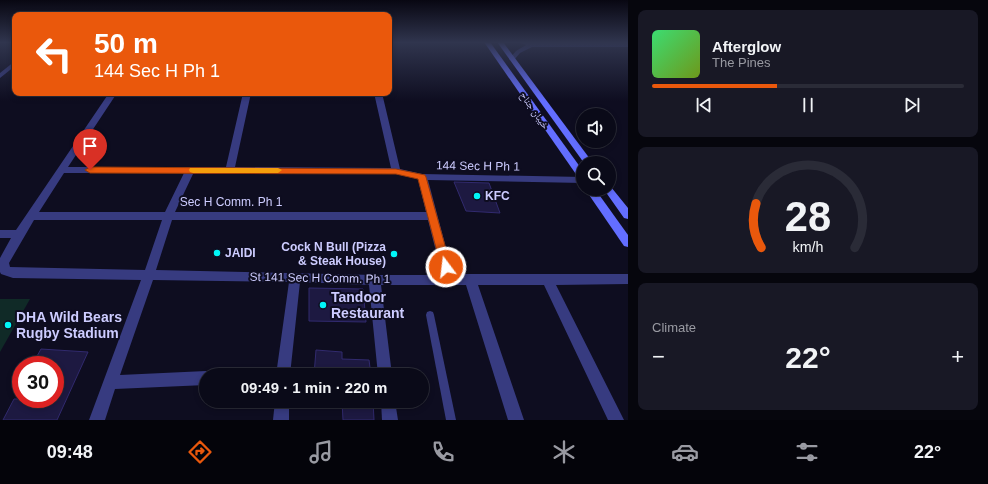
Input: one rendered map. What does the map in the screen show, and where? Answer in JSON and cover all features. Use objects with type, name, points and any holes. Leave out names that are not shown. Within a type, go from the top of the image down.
[{"type":"main road","name":"خیبان جناح","points":[[501,62],[576,169]]},
{"type":"main road","name":"خیبان جناح","points":[[514,62],[584,156]]},
{"type":"main road","points":[[595,196],[628,243]]},
{"type":"main road","points":[[613,196],[628,216]]},
{"type":"street","points":[[0,76],[12,66]]},
{"type":"street","points":[[0,234],[19,234],[111,96]]},
{"type":"street","points":[[230,170],[246,96]]},
{"type":"street","points":[[379,96],[396,171]]},
{"type":"street","name":"144 Sec H Ph 1","points":[[61,170],[396,171],[422,177],[576,179]]},
{"type":"street","points":[[97,420],[169,215],[190,170]]},
{"type":"street","points":[[422,177],[450,280]]},
{"type":"street","name":"Sec H Comm. Ph 1","points":[[31,216],[432,216]]},
{"type":"street","name":"St 141 Sec H Comm. Ph 1","points":[[19,234],[3,263],[5,270],[13,273],[295,277],[374,280],[628,279]]},
{"type":"street","points":[[284,368],[295,277]]},
{"type":"street","points":[[374,280],[384,368]]},
{"type":"street","points":[[471,280],[516,420]]},
{"type":"street","points":[[548,280],[616,420]]},
{"type":"street","points":[[110,382],[199,378]]},
{"type":"street","points":[[281,420],[282,408]]},
{"type":"street","points":[[389,408],[390,420]]},
{"type":"lane","points":[[430,315],[451,420]]},
{"type":"green space","name":"DHA Wild Bears Rugby Stadium","points":[[0,299],[30,299],[0,352]]},
{"type":"building","name":"KFC","points":[[454,182],[489,183],[500,213],[466,211]]},
{"type":"building","points":[[309,288],[363,289],[366,322],[309,321]]},
{"type":"building","points":[[41,349],[88,352],[64,405],[64,356],[37,356]]},
{"type":"building","points":[[316,350],[342,352],[342,359],[369,360],[370,368],[315,368]]},
{"type":"building","points":[[12,403],[12,408],[62,408],[57,420],[3,420]]},
{"type":"building","points":[[342,408],[373,408],[374,420],[343,420]]},
{"type":"slow traffic","points":[[193,170],[278,170]]},
{"type":"place","name":"KFC","points":[[477,196]]},
{"type":"place","name":"JAIDI","points":[[217,253]]},
{"type":"place","name":"Cock N Bull (Pizza & Steak House)","points":[[394,254]]},
{"type":"place","name":"Tandoor Restaurant","points":[[323,305]]},
{"type":"place","name":"DHA Wild Bears Rugby Stadium","points":[[8,325]]},
{"type":"route","points":[[90,170],[396,171],[422,177],[446,267]]}]
